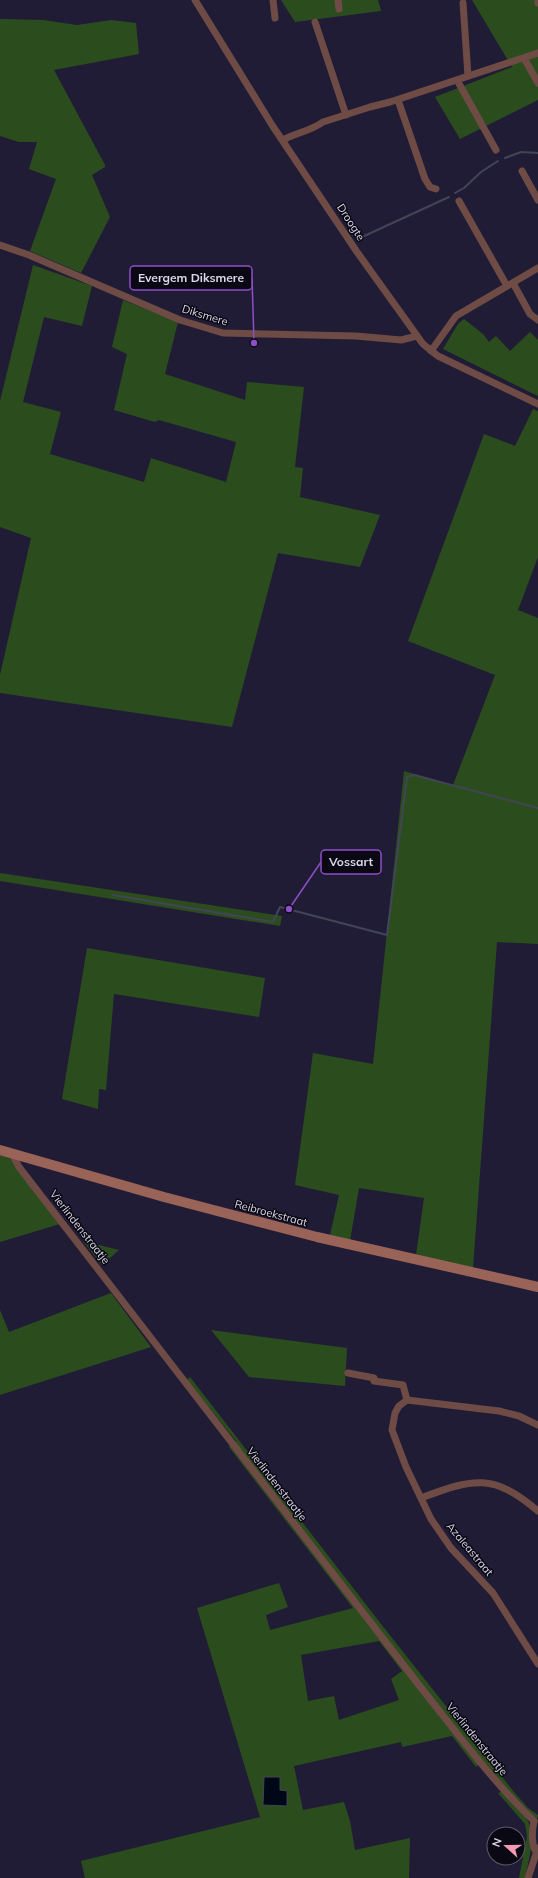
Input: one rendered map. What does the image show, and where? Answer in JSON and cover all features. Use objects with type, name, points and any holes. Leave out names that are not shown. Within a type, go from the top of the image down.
[{"type":"street","name":"Droogte","points":[[195,0],[283,140],[357,252],[417,336],[431,351],[438,356],[538,404]]},
{"type":"street","points":[[273,0],[275,18]]},
{"type":"street","points":[[338,0],[339,9]]},
{"type":"street","points":[[463,3],[468,76]]},
{"type":"street","points":[[315,22],[346,115]]},
{"type":"street","points":[[283,140],[294,134],[346,115],[398,100],[538,53]]},
{"type":"street","points":[[524,58],[538,83]]},
{"type":"street","points":[[457,80],[496,150]]},
{"type":"street","points":[[398,100],[425,179],[430,187],[436,189]]},
{"type":"street","points":[[522,171],[538,200]]},
{"type":"street","points":[[459,201],[510,285],[530,314],[538,320]]},
{"type":"street","name":"Diksmere","points":[[0,245],[35,258],[180,320],[223,333],[356,336],[401,340],[417,336]]},
{"type":"street","points":[[431,351],[456,316],[538,268]]},
{"type":"street","name":"Reibroekstraat","points":[[0,1150],[164,1197],[317,1237],[538,1287]]},
{"type":"street","name":"Vierlindenstraatje","points":[[12,1154],[24,1173],[422,1689],[499,1784],[518,1806],[536,1821],[532,1829],[534,1848],[537,1850]]},
{"type":"street","points":[[348,1373],[374,1378],[374,1381],[403,1385],[408,1400],[499,1411],[519,1416],[538,1425]]},
{"type":"street","name":"Azaleastraat","points":[[408,1400],[399,1406],[395,1413],[392,1430],[406,1467],[431,1519],[451,1548],[493,1593],[538,1664]]},
{"type":"street","points":[[421,1498],[455,1485],[474,1482],[486,1483],[500,1486],[518,1494],[538,1511]]},
{"type":"street","points":[[528,1878],[537,1850]]},
{"type":"green space","points":[[281,0],[378,0],[381,11],[295,22]]},
{"type":"green space","points":[[472,0],[538,0],[538,100],[460,139],[435,97],[512,67]]},
{"type":"green space","points":[[0,19],[43,20],[77,25],[111,20],[136,23],[139,54],[54,70],[105,165],[105,167],[92,175],[110,217],[81,273],[30,251],[56,179],[29,169],[37,142],[19,142],[0,136]]},
{"type":"green space","points":[[33,265],[92,286],[82,326],[44,317],[23,402],[61,412],[50,454],[144,482],[151,458],[226,482],[236,442],[159,420],[155,422],[114,410],[127,354],[112,347],[123,300],[178,322],[165,374],[245,400],[247,382],[304,387],[295,467],[303,468],[300,497],[380,515],[360,567],[278,553],[232,727],[0,693],[0,675],[31,538],[0,527],[0,401]]},
{"type":"green space","points":[[464,319],[483,334],[489,342],[496,336],[510,351],[530,332],[538,340],[538,396],[443,349],[458,324]]},
{"type":"green space","points":[[533,409],[538,411],[538,557],[518,610],[538,618],[538,944],[497,942],[473,1268],[416,1255],[424,1198],[359,1188],[350,1241],[330,1235],[339,1195],[295,1185],[313,1053],[373,1064],[404,771],[453,785],[495,675],[408,641],[484,434],[515,446]]},
{"type":"green space","points":[[0,873],[282,916],[280,926],[0,881]]},
{"type":"green space","points":[[87,948],[265,978],[259,1017],[114,994],[106,1090],[99,1089],[98,1109],[62,1099]]},
{"type":"green space","points":[[0,1155],[9,1157],[60,1224],[0,1242]]},
{"type":"green space","points":[[83,1241],[119,1250],[102,1265]]},
{"type":"green space","points":[[111,1293],[151,1347],[0,1395],[0,1310],[9,1332]]},
{"type":"green space","points":[[211,1330],[347,1348],[345,1386],[249,1377]]},
{"type":"green space","points":[[190,1377],[381,1624],[514,1792],[528,1808],[538,1815],[538,1818],[525,1810],[501,1784],[483,1761],[476,1767],[452,1736],[402,1747],[401,1742],[294,1766],[303,1810],[344,1802],[350,1821],[355,1850],[410,1838],[409,1878],[85,1878],[81,1861],[260,1817],[197,1608],[279,1583],[288,1607],[266,1615],[270,1630],[353,1608],[229,1447],[236,1441],[187,1380]],"holes":[[[379,1641],[402,1671],[391,1679],[399,1700],[339,1720],[334,1696],[308,1701],[301,1655]]]},
{"type":"green space","points":[[503,1791],[524,1814],[529,1824],[532,1839],[525,1878],[519,1878],[521,1866],[526,1866],[526,1826],[498,1793]]},
{"type":"water","points":[[264,1777],[280,1777],[280,1790],[287,1791],[287,1806],[263,1805]]},
{"type":"waterway","points":[[505,158],[521,152],[538,153]]},
{"type":"waterway","points":[[455,193],[464,188],[481,172],[498,161]]},
{"type":"waterway","points":[[362,237],[449,197]]},
{"type":"waterway","points":[[113,895],[273,922],[280,907],[387,935],[407,777],[414,775],[538,808]]},
{"type":"place","name":"Evergem Diksmere","points":[[254,343]]},
{"type":"place","name":"Vossart","points":[[289,909]]}]
